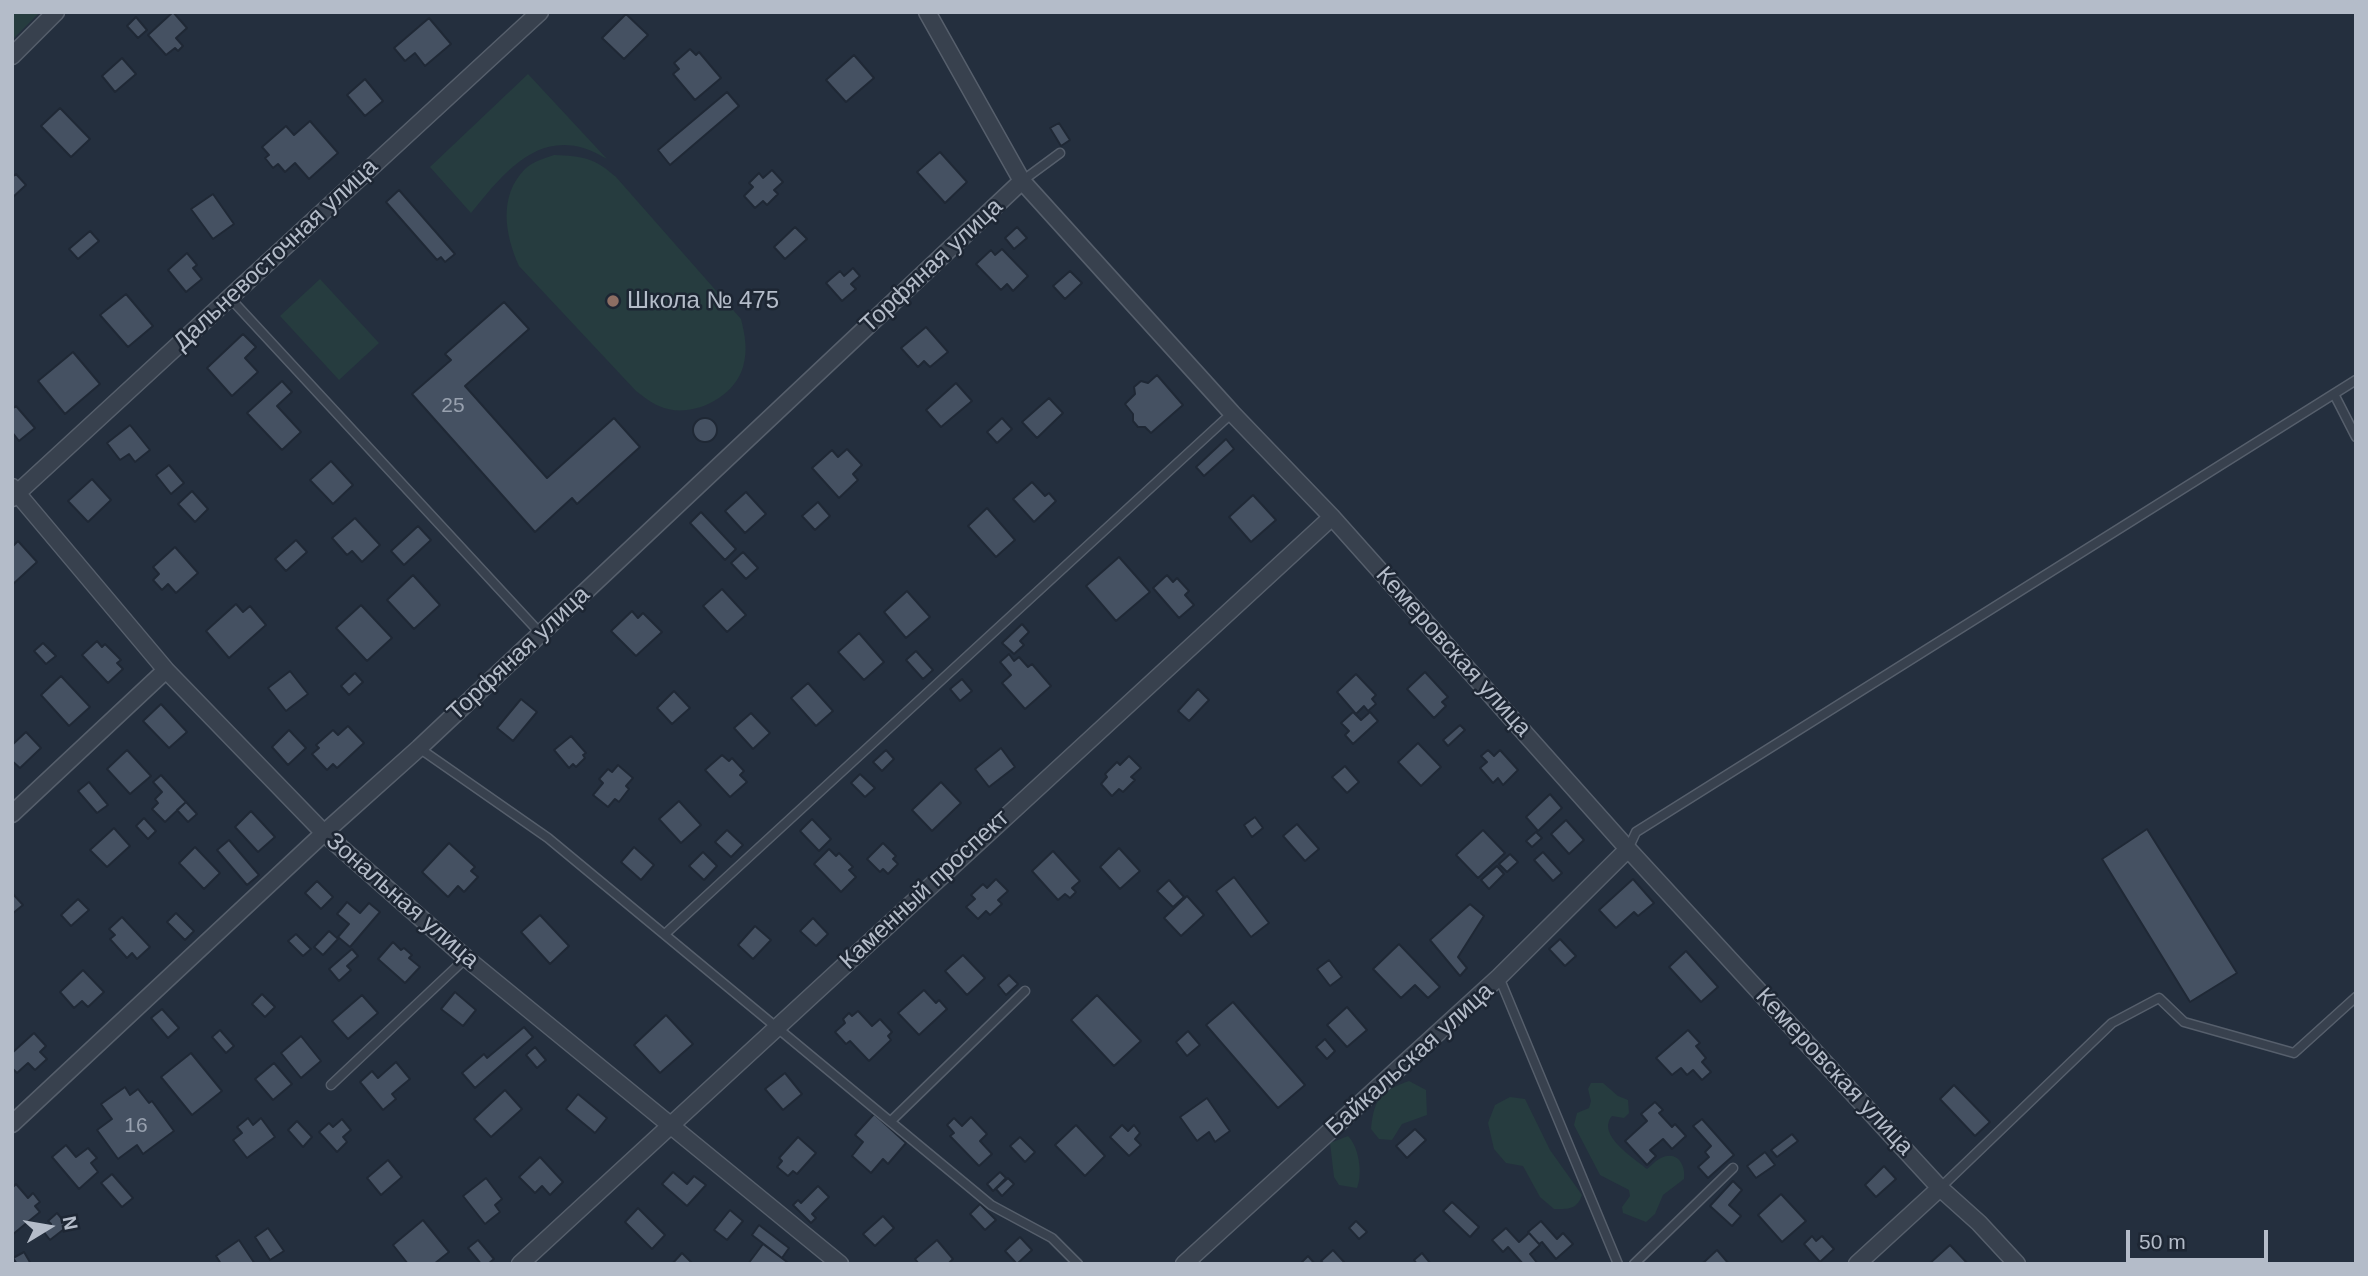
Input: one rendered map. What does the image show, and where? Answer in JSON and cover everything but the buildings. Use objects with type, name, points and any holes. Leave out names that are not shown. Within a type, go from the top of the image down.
[{"type":"street","points":[[12,56],[56,12]]},
{"type":"street","name":"Дальневосточная улица","points":[[14,493],[540,12]]},
{"type":"street","name":"Кемеровская улица","points":[[927,12],[1022,181],[1232,413],[1332,517],[1628,849],[1940,1188],[1979,1223],[2017,1264]]},
{"type":"street","name":"Торфяная улица","points":[[12,1124],[419,748],[1022,181]]},
{"type":"street","name":"Зональная улица","points":[[14,493],[166,670],[324,833],[466,958],[840,1264]]},
{"type":"street","name":"Каменный проспект","points":[[520,1264],[1332,517]]},
{"type":"street","points":[[12,814],[166,670]]},
{"type":"street","name":"Байкальская улица","points":[[1185,1264],[1500,977],[1628,849]]},
{"type":"street","points":[[1857,1264],[1940,1188]]},
{"type":"lane","points":[[1022,181],[1060,153]]},
{"type":"lane","points":[[230,298],[541,634]]},
{"type":"lane","points":[[1628,849],[1636,832],[2356,380]]},
{"type":"lane","points":[[2334,394],[2356,437]]},
{"type":"lane","points":[[666,934],[1232,413]]},
{"type":"lane","points":[[419,748],[548,838],[991,1205],[1052,1238],[1078,1264]]},
{"type":"lane","points":[[331,1085],[466,958]]},
{"type":"lane","points":[[1500,977],[1618,1264]]},
{"type":"lane","points":[[891,1121],[1025,991]]},
{"type":"lane","points":[[1940,1188],[2112,1023],[2159,998],[2184,1022],[2294,1053],[2356,997]]},
{"type":"lane","points":[[1634,1264],[1733,1168]]},
{"type":"green space","points":[[12,12],[40,12],[12,40]]},
{"type":"green space","points":[[528,74],[607,159],[585,149],[565,145],[547,147],[530,154],[514,166],[471,213],[430,167]]},
{"type":"green space","points":[[554,155],[588,159],[616,177],[741,319],[745,343],[743,367],[730,389],[720,397],[709,404],[684,410],[671,410],[650,401],[636,391],[519,266],[508,229],[511,191],[525,169]]},
{"type":"green space","points":[[320,279],[379,343],[339,380],[280,316]]},
{"type":"green space","points":[[1409,1081],[1426,1090],[1427,1115],[1402,1124],[1392,1140],[1379,1139],[1371,1129],[1377,1103],[1385,1092]]},
{"type":"green space","points":[[1591,1083],[1603,1083],[1618,1096],[1628,1100],[1629,1113],[1624,1118],[1612,1116],[1608,1123],[1609,1131],[1619,1146],[1647,1169],[1667,1156],[1676,1157],[1682,1164],[1684,1179],[1663,1195],[1655,1214],[1646,1222],[1623,1213],[1622,1207],[1630,1196],[1629,1190],[1600,1175],[1574,1125],[1577,1113],[1589,1108],[1591,1101],[1588,1089]]},
{"type":"green space","points":[[1510,1097],[1525,1099],[1550,1150],[1582,1195],[1575,1206],[1554,1209],[1540,1197],[1523,1166],[1506,1163],[1494,1149],[1488,1123],[1495,1105]]},
{"type":"green space","points":[[1348,1136],[1359,1161],[1360,1176],[1357,1188],[1339,1185],[1334,1177],[1330,1143]]},
{"type":"place","name":"Школа № 475","points":[[613,301]]}]
